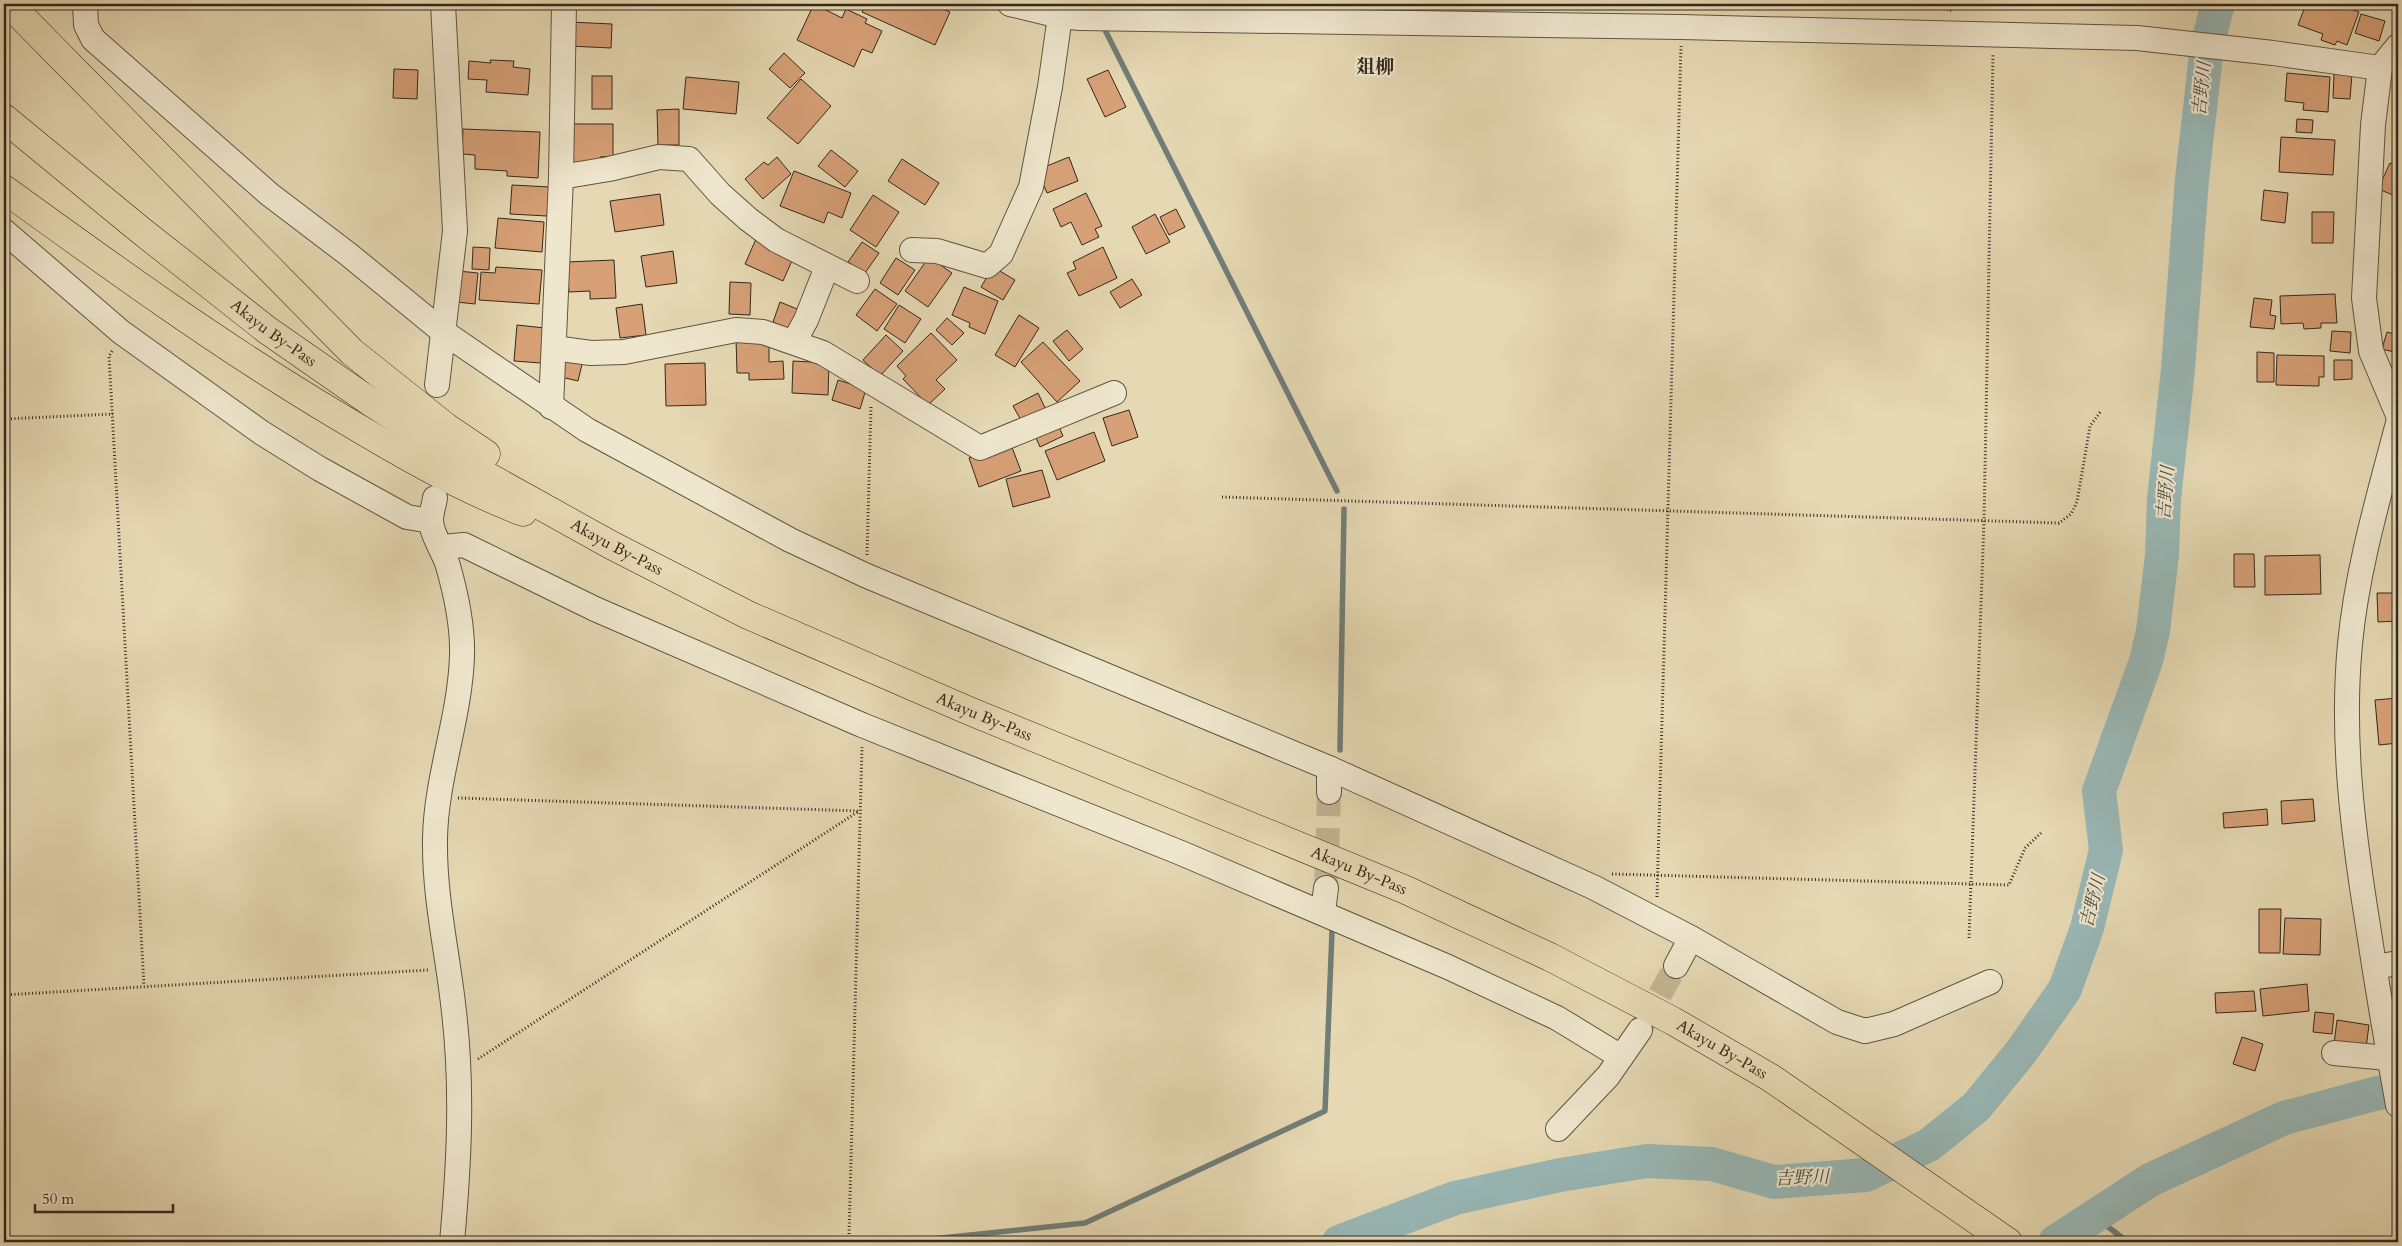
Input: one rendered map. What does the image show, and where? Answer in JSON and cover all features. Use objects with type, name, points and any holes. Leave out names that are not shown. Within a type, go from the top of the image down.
[{"type":"highway","points":[[9,4],[184,179],[352,352],[446,427],[611,545]]},
{"type":"highway","name":"Akayu By-Pass","points":[[4,118],[139,229],[268,330],[372,403],[487,476],[611,545],[748,615],[958,706],[1415,894],[1568,966],[1674,1021],[1771,1078],[2008,1242]]},
{"type":"highway","points":[[4,189],[212,337],[388,446],[484,497],[611,545]]},
{"type":"street","points":[[85,4],[86,25],[93,39],[269,194],[348,254],[442,331],[551,407],[604,439],[720,504],[790,540],[867,576],[1329,768],[1593,887],[1691,938],[1837,1022],[1866,1031],[1894,1024],[1990,982]]},
{"type":"street","points":[[437,385],[455,231],[443,4]]},
{"type":"street","points":[[551,407],[561,177],[564,4]]},
{"type":"street","points":[[1010,4],[1070,17],[1682,27],[2136,38],[2273,53],[2380,68]]},
{"type":"street","points":[[912,250],[937,250],[987,266],[1000,254],[1031,187],[1050,87],[1070,17]]},
{"type":"street","points":[[2398,46],[2380,68],[2373,124],[2364,298],[2371,351],[2398,415]]},
{"type":"street","points":[[561,177],[609,169],[659,157],[689,159],[720,194],[748,219],[776,240],[857,281]]},
{"type":"street","points":[[4,232],[121,332],[262,432],[320,469],[407,517],[431,521]]},
{"type":"street","points":[[794,342],[806,320],[827,267]]},
{"type":"street","points":[[554,348],[591,353],[624,352],[736,330],[763,332],[823,354],[980,448],[1114,393]]},
{"type":"street","points":[[2398,423],[2362,562],[2350,646],[2347,708],[2350,792],[2375,967],[2394,1059],[2398,1105]]},
{"type":"street","points":[[435,498],[431,521],[435,535],[442,546],[455,596],[462,654],[460,688],[440,797],[435,837],[436,873],[459,1071],[460,1125],[452,1242]]},
{"type":"street","points":[[442,546],[464,545],[595,609],[862,725],[1323,912],[1557,1018],[1621,1058]]},
{"type":"street","points":[[1328,792],[1329,768]]},
{"type":"street","points":[[1323,912],[1326,888]]},
{"type":"street","points":[[1676,966],[1691,938]]},
{"type":"street","points":[[2375,967],[2398,962]]},
{"type":"street","points":[[1558,1129],[1608,1076],[1640,1030]]},
{"type":"street","points":[[2334,1052],[2394,1059]]},
{"type":"path","points":[[1934,4],[1960,15]]},
{"type":"path","points":[[1657,920],[1656,874],[1682,27]]},
{"type":"path","points":[[1970,938],[1984,521],[1993,34]]},
{"type":"path","points":[[121,332],[109,356],[144,986]]},
{"type":"path","points":[[867,576],[871,384]]},
{"type":"path","points":[[1222,497],[2059,523],[2071,514],[2077,502],[2090,426],[2101,411]]},
{"type":"path","points":[[4,419],[113,414]]},
{"type":"path","points":[[849,1234],[862,725]]},
{"type":"path","points":[[440,797],[859,811]]},
{"type":"path","points":[[459,1071],[859,811]]},
{"type":"path","points":[[1593,887],[1614,873],[2008,885],[2025,848],[2042,833]]},
{"type":"path","points":[[4,995],[448,969]]},
{"type":"building","points":[[814,4],[842,18],[846,9],[867,19],[865,23],[882,31],[872,53],[862,49],[854,67],[797,40]]},
{"type":"building","points":[[866,4],[931,4],[950,12],[935,45],[862,12]]},
{"type":"building","points":[[2306,4],[2337,4],[2359,12],[2347,45],[2337,41],[2335,45],[2321,40],[2323,34],[2298,25]]},
{"type":"building","points":[[2361,14],[2385,21],[2379,41],[2355,33]]},
{"type":"building","points":[[569,22],[612,24],[611,48],[568,46]]},
{"type":"building","points":[[784,53],[805,73],[790,88],[769,69]]},
{"type":"building","points":[[490,60],[514,61],[513,67],[530,69],[528,95],[486,92],[487,80],[468,79],[469,61],[491,63]]},
{"type":"building","points":[[394,69],[418,70],[417,99],[393,98]]},
{"type":"building","points":[[1108,70],[1126,107],[1105,117],[1087,79]]},
{"type":"building","points":[[2287,73],[2330,77],[2328,112],[2303,110],[2304,103],[2285,101]]},
{"type":"building","points":[[2334,73],[2352,74],[2350,99],[2333,98]]},
{"type":"building","points":[[592,76],[612,76],[612,109],[592,109]]},
{"type":"building","points":[[686,77],[739,82],[736,114],[683,109]]},
{"type":"building","points":[[801,79],[831,106],[798,144],[767,118]]},
{"type":"building","points":[[679,109],[679,145],[658,145],[657,110]]},
{"type":"building","points":[[2297,119],[2313,120],[2312,133],[2296,132]]},
{"type":"building","points":[[570,124],[613,124],[613,156],[600,157],[600,163],[570,163]]},
{"type":"building","points":[[463,129],[540,132],[538,178],[507,176],[507,171],[475,169],[475,155],[462,154]]},
{"type":"building","points":[[2281,137],[2335,140],[2333,175],[2279,172]]},
{"type":"building","points":[[831,150],[858,171],[845,187],[818,166]]},
{"type":"building","points":[[777,157],[791,174],[763,199],[745,179],[764,162],[768,165]]},
{"type":"building","points":[[1069,157],[1078,181],[1047,193],[1037,170]]},
{"type":"building","points":[[902,159],[939,183],[925,205],[888,181]]},
{"type":"building","points":[[2390,163],[2398,166],[2398,197],[2378,189]]},
{"type":"building","points":[[794,171],[851,193],[842,218],[828,212],[824,223],[780,206]]},
{"type":"building","points":[[512,185],[550,187],[547,216],[510,214]]},
{"type":"building","points":[[2264,190],[2288,193],[2285,223],[2261,220]]},
{"type":"building","points":[[1086,193],[1102,226],[1095,229],[1099,237],[1082,245],[1071,222],[1061,227],[1053,209]]},
{"type":"building","points":[[660,194],[664,225],[615,232],[610,201]]},
{"type":"building","points":[[873,195],[899,212],[876,247],[850,230]]},
{"type":"building","points":[[1176,209],[1185,227],[1169,235],[1160,217]]},
{"type":"building","points":[[2312,212],[2334,212],[2333,243],[2312,243]]},
{"type":"building","points":[[1155,214],[1170,242],[1146,254],[1132,227]]},
{"type":"building","points":[[498,218],[544,222],[542,252],[495,248]]},
{"type":"building","points":[[756,239],[794,256],[783,281],[745,264]]},
{"type":"building","points":[[862,242],[879,253],[865,273],[848,262]]},
{"type":"building","points":[[473,247],[490,248],[489,270],[472,269]]},
{"type":"building","points":[[1103,247],[1117,278],[1079,296],[1067,273],[1076,269],[1073,262]]},
{"type":"building","points":[[673,251],[677,283],[646,287],[641,256]]},
{"type":"building","points":[[929,257],[952,273],[928,307],[905,291]]},
{"type":"building","points":[[896,258],[915,270],[898,295],[880,283]]},
{"type":"building","points":[[614,260],[616,298],[590,299],[590,291],[569,292],[567,262]]},
{"type":"building","points":[[496,267],[542,270],[539,304],[479,300],[481,272],[495,273]]},
{"type":"building","points":[[993,267],[1015,280],[1003,300],[981,287]]},
{"type":"building","points":[[458,271],[478,273],[475,304],[456,302]]},
{"type":"building","points":[[1132,279],[1142,295],[1120,308],[1110,292]]},
{"type":"building","points":[[730,282],[751,283],[750,315],[729,314]]},
{"type":"building","points":[[964,287],[998,301],[985,334],[969,327],[970,323],[952,315]]},
{"type":"building","points":[[875,289],[897,304],[877,331],[856,315]]},
{"type":"building","points":[[2335,294],[2337,323],[2321,323],[2321,328],[2304,329],[2303,323],[2281,324],[2280,296]]},
{"type":"building","points":[[2254,298],[2272,300],[2270,315],[2276,316],[2274,329],[2250,327]]},
{"type":"building","points":[[780,302],[802,311],[794,331],[773,322]]},
{"type":"building","points":[[642,304],[646,335],[620,338],[616,308]]},
{"type":"building","points":[[899,305],[921,319],[905,343],[884,329]]},
{"type":"building","points":[[1019,315],[1039,328],[1015,367],[995,355]]},
{"type":"building","points":[[947,318],[964,333],[952,345],[936,330]]},
{"type":"building","points":[[517,325],[545,328],[541,363],[514,361]]},
{"type":"building","points":[[1067,330],[1083,349],[1069,361],[1053,341]]},
{"type":"building","points":[[2332,331],[2351,332],[2350,353],[2330,351]]},
{"type":"building","points":[[2387,332],[2398,335],[2398,353],[2382,349]]},
{"type":"building","points":[[931,333],[957,360],[936,380],[945,389],[928,405],[903,379],[906,376],[897,366]]},
{"type":"building","points":[[886,335],[903,351],[880,376],[863,360]]},
{"type":"building","points":[[769,337],[769,362],[783,361],[784,379],[749,380],[749,373],[737,373],[736,338]]},
{"type":"building","points":[[1043,342],[1080,381],[1057,402],[1021,362]]},
{"type":"building","points":[[2257,352],[2274,353],[2274,382],[2257,382]]},
{"type":"building","points":[[562,355],[583,360],[578,381],[557,376]]},
{"type":"building","points":[[2277,355],[2324,356],[2324,377],[2319,377],[2319,386],[2276,385]]},
{"type":"building","points":[[2334,360],[2352,360],[2352,379],[2334,380]]},
{"type":"building","points":[[793,361],[829,363],[828,395],[792,393]]},
{"type":"building","points":[[705,363],[706,405],[666,406],[665,364]]},
{"type":"building","points":[[838,380],[866,389],[860,409],[832,400]]},
{"type":"building","points":[[1038,393],[1046,410],[1022,422],[1013,406]]},
{"type":"building","points":[[1129,410],[1138,437],[1112,446],[1103,418]]},
{"type":"building","points":[[1056,420],[1063,436],[1040,447],[1033,431]]},
{"type":"building","points":[[1094,432],[1105,461],[1057,480],[1045,451]]},
{"type":"building","points":[[1010,442],[1021,471],[979,487],[969,458]]},
{"type":"building","points":[[1042,470],[1050,497],[1013,507],[1006,479]]},
{"type":"building","points":[[2398,487],[2398,509],[2393,488]]},
{"type":"building","points":[[2234,554],[2254,554],[2255,587],[2234,587]]},
{"type":"building","points":[[2320,555],[2321,594],[2265,595],[2265,556]]},
{"type":"building","points":[[2377,593],[2398,593],[2398,621],[2378,622]]},
{"type":"building","points":[[2398,698],[2398,743],[2379,745],[2375,700]]},
{"type":"building","points":[[2313,799],[2315,821],[2282,824],[2281,801]]},
{"type":"building","points":[[2267,809],[2268,825],[2224,828],[2223,813]]},
{"type":"building","points":[[2259,909],[2281,909],[2280,953],[2259,953]]},
{"type":"building","points":[[2285,918],[2321,919],[2320,955],[2283,954]]},
{"type":"building","points":[[2307,984],[2309,1011],[2263,1016],[2260,989]]},
{"type":"building","points":[[2254,991],[2256,1011],[2216,1013],[2215,993]]},
{"type":"building","points":[[2398,998],[2398,1030],[2392,999]]},
{"type":"building","points":[[2315,1012],[2334,1014],[2332,1034],[2313,1032]]},
{"type":"building","points":[[2337,1020],[2369,1025],[2366,1048],[2334,1044]]},
{"type":"building","points":[[2242,1037],[2263,1044],[2255,1071],[2233,1064]]},
{"type":"waterway","points":[[1056,4],[1081,4]]},
{"type":"waterway","name":"吉野川","points":[[1339,1242],[1455,1198],[1560,1175],[1647,1161],[1712,1164],[1774,1182],[1866,1175],[1929,1145],[1976,1107],[2021,1052],[2065,989],[2087,928],[2106,850],[2099,791],[2146,661],[2153,631],[2162,555],[2164,499],[2178,369],[2192,179],[2207,46],[2218,4]]},
{"type":"waterway","points":[[1102,24],[1337,491]]},
{"type":"waterway","points":[[1340,750],[1344,509]]},
{"type":"waterway","points":[[903,1242],[1085,1223],[1325,1111],[1332,931]]},
{"type":"waterway","points":[[2055,1242],[2150,1180],[2284,1118],[2378,1093],[2398,1091]]},
{"type":"waterway","points":[[2095,1217],[2128,1242]]},
{"type":"tunnel","points":[[1326,888],[1329,792]]},
{"type":"tunnel","points":[[1642,1026],[1676,966]]},
{"type":"district","name":"爼柳","points":[[1375,67]]}]
